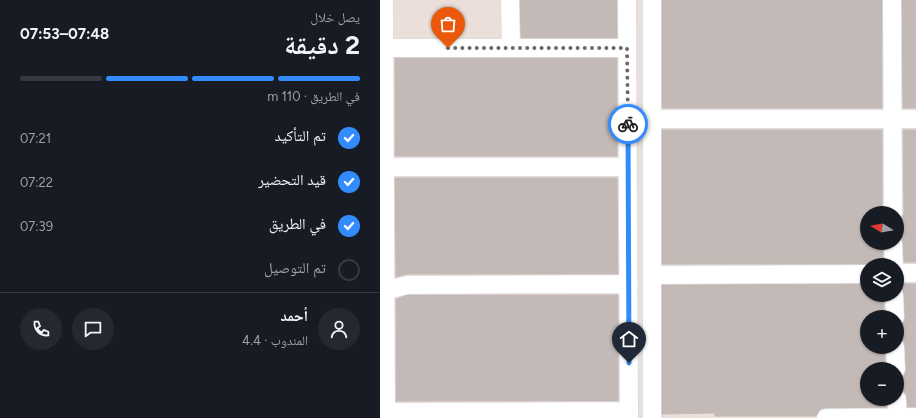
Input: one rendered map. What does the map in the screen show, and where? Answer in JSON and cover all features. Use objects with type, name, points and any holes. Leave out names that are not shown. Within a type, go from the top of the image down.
[{"type":"street","points":[[384,0],[384,414],[629,415],[627,0]]},
{"type":"street","points":[[510,0],[511,48]]},
{"type":"street","points":[[652,0],[652,418]]},
{"type":"street","points":[[892,0],[893,206]]},
{"type":"street","points":[[384,48],[627,48]]},
{"type":"street","points":[[651,119],[916,119]]},
{"type":"street","points":[[385,167],[628,167]]},
{"type":"street","points":[[904,273],[916,273]]},
{"type":"street","points":[[652,275],[860,274]]},
{"type":"street","points":[[383,292],[407,285],[628,284]]},
{"type":"street","points":[[897,406],[897,418]]},
{"type":"street","points":[[826,418],[916,418]]},
{"type":"building","points":[[520,0],[617,0],[617,38],[521,38]]},
{"type":"building","points":[[662,0],[882,0],[882,108],[662,108]]},
{"type":"building","points":[[902,0],[916,0],[916,108],[903,108]]},
{"type":"building","points":[[395,58],[617,58],[617,156],[395,156]]},
{"type":"building","points":[[662,130],[882,130],[882,206],[860,206],[860,250],[883,250],[883,258],[860,258],[860,264],[662,264]]},
{"type":"building","points":[[903,130],[916,130],[916,262],[904,262]]},
{"type":"building","points":[[395,178],[617,178],[618,274],[407,274],[396,277]]},
{"type":"building","points":[[860,284],[860,302],[884,302],[884,310],[860,310],[860,354],[885,354],[885,362],[860,362],[860,406],[886,407],[826,408],[820,409],[816,416],[715,416],[715,413],[662,414],[662,285]]},
{"type":"building","points":[[904,284],[916,284],[916,407],[908,407],[906,394],[904,392],[904,375],[906,369],[904,341]]},
{"type":"building","points":[[408,295],[618,295],[618,401],[396,401],[396,299]]},
{"type":"way so far","points":[[448,48],[627,48],[628,124]]},
{"type":"route","points":[[628,124],[629,363]]}]
